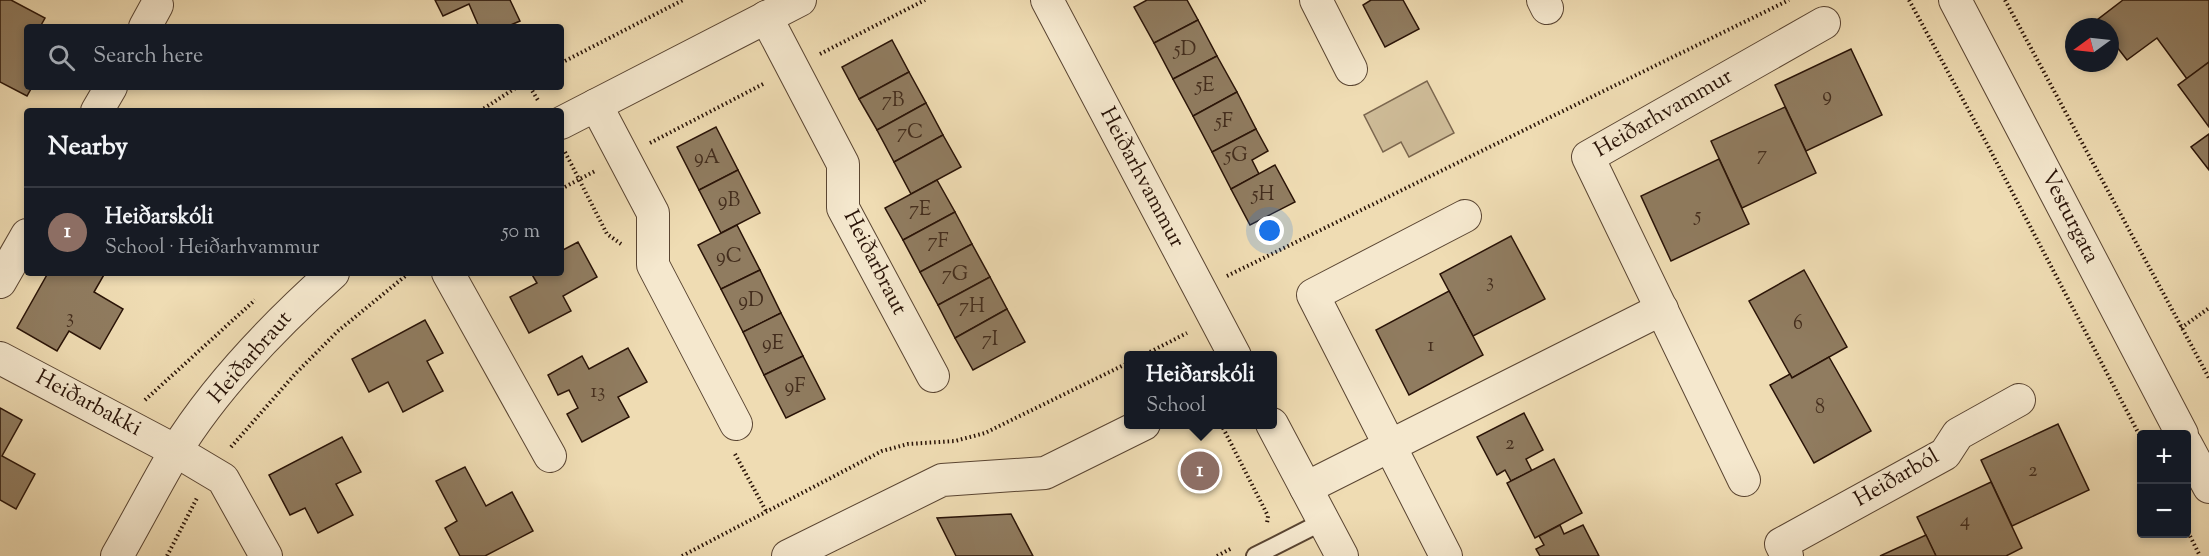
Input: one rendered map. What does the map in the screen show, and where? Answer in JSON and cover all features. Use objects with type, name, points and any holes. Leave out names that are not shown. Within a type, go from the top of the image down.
[{"type":"street","points":[[564,121],[800,0]]},
{"type":"street","name":"Heiðarhvammur","points":[[1047,0],[1232,351]]},
{"type":"street","points":[[1316,0],[1351,69]]},
{"type":"street","name":"Vesturgata","points":[[1959,2],[2179,430]]},
{"type":"street","name":"Heiðarbraut","points":[[766,17],[843,164],[843,208],[933,375]]},
{"type":"street","name":"Heiðarhvammur","points":[[1744,480],[1588,157],[1824,23]]},
{"type":"street","points":[[99,108],[109,90]]},
{"type":"street","points":[[596,105],[653,213],[652,265],[736,424]]},
{"type":"street","points":[[1446,556],[1313,295],[1465,216]]},
{"type":"street","points":[[0,282],[24,240]]},
{"type":"street","name":"Heiðarbraut","points":[[117,556],[176,451],[219,392],[262,342],[330,276]]},
{"type":"street","points":[[450,276],[550,456]]},
{"type":"street","points":[[1306,488],[1662,309]]},
{"type":"street","name":"Heiðarbakki","points":[[0,358],[176,451]]},
{"type":"street","name":"Heiðarból","points":[[1787,556],[1781,544],[1945,454],[1958,434],[2019,400]]},
{"type":"street","points":[[788,556],[942,480],[1045,474],[1134,429]]},
{"type":"street","points":[[1275,429],[1342,556]]},
{"type":"street","points":[[176,451],[224,479],[266,556]]},
{"type":"street","points":[[2191,452],[2209,487]]},
{"type":"lane","points":[[1255,556],[1324,521]]},
{"type":"path","points":[[564,61],[683,0]]},
{"type":"path","points":[[564,187],[925,0]]},
{"type":"path","points":[[1200,289],[1789,0]]},
{"type":"path","points":[[1909,0],[2137,430]]},
{"type":"path","points":[[2006,0],[2209,378]]},
{"type":"path","points":[[485,108],[512,90]]},
{"type":"path","points":[[167,556],[210,471],[295,374],[338,331],[404,276]]},
{"type":"path","points":[[121,422],[258,296]]},
{"type":"path","points":[[2181,328],[2209,308]]},
{"type":"path","points":[[1152,351],[1193,330]]},
{"type":"path","points":[[682,556],[882,451],[908,444],[955,441],[985,433],[1124,365]]},
{"type":"path","points":[[1224,429],[1268,516],[1264,528]]},
{"type":"path","points":[[2191,537],[2200,556]]},
{"type":"path","points":[[1217,556],[1234,546]]},
{"type":"shaded area","points":[[1427,81],[1454,133],[1409,157],[1401,142],[1383,152],[1364,115]]},
{"type":"building","points":[[0,0],[11,0],[45,18],[42,24],[24,24],[24,90],[30,90],[27,96],[0,82]]},
{"type":"building","points":[[435,0],[510,0],[520,21],[513,24],[478,24],[469,4],[443,16]]},
{"type":"building","points":[[1147,0],[1187,0],[1198,20],[1154,43],[1134,7]]},
{"type":"building","points":[[1371,0],[1403,0],[1419,29],[1385,47],[1363,5]]},
{"type":"building","points":[[2123,0],[2209,0],[2209,62],[2187,79],[2157,38],[2127,60],[2119,50],[2119,18],[2100,18]]},
{"type":"building","points":[[1198,20],[1217,56],[1173,79],[1154,43]]},
{"type":"building","points":[[892,40],[909,72],[859,99],[842,67]]},
{"type":"building","points":[[1851,49],[1882,115],[1806,151],[1775,85]]},
{"type":"building","points":[[1217,56],[1237,92],[1193,116],[1173,79]]},
{"type":"building","points":[[2209,62],[2209,127],[2178,85]]},
{"type":"building","points":[[909,72],[926,103],[877,130],[859,99]]},
{"type":"building","points":[[1237,92],[1256,129],[1212,152],[1193,116]]},
{"type":"building","points":[[926,103],[943,135],[894,162],[877,130]]},
{"type":"building","points":[[1785,107],[1816,173],[1742,208],[1711,141]]},
{"type":"building","points":[[716,127],[738,170],[699,190],[677,147]]},
{"type":"building","points":[[1256,129],[1268,151],[1252,160],[1259,174],[1231,189],[1212,152]]},
{"type":"building","points":[[2209,134],[2209,170],[2191,147]]},
{"type":"building","points":[[943,135],[961,167],[911,194],[894,162]]},
{"type":"building","points":[[1719,159],[1749,224],[1671,261],[1641,196]]},
{"type":"building","points":[[1275,165],[1295,202],[1250,225],[1231,189]]},
{"type":"building","points":[[738,170],[760,213],[721,233],[699,190]]},
{"type":"building","points":[[937,180],[955,212],[903,240],[885,208]]},
{"type":"building","points":[[955,212],[972,244],[920,272],[903,240]]},
{"type":"building","points":[[737,225],[760,270],[721,289],[698,245]]},
{"type":"building","points":[[1511,236],[1545,299],[1473,336],[1440,274]]},
{"type":"building","points":[[578,242],[597,277],[563,296],[571,311],[529,333],[510,297],[537,283],[533,276],[564,276],[564,249]]},
{"type":"building","points":[[972,244],[990,277],[938,305],[920,272]]},
{"type":"building","points":[[760,270],[781,313],[743,332],[721,289]]},
{"type":"building","points":[[1804,270],[1847,347],[1792,378],[1749,301]]},
{"type":"building","points":[[46,276],[103,276],[94,292],[123,309],[100,349],[69,331],[57,351],[17,328]]},
{"type":"building","points":[[990,277],[1007,309],[955,338],[938,305]]},
{"type":"building","points":[[1449,291],[1483,355],[1409,395],[1376,330]]},
{"type":"building","points":[[1007,309],[1025,342],[973,370],[955,338]]},
{"type":"building","points":[[781,313],[803,356],[764,375],[743,332]]},
{"type":"building","points":[[425,320],[443,353],[427,361],[443,391],[403,412],[388,382],[369,392],[352,359]]},
{"type":"building","points":[[628,348],[647,382],[618,397],[629,417],[582,442],[567,414],[578,408],[569,390],[558,395],[548,375],[582,356],[589,369]]},
{"type":"building","points":[[803,356],[825,399],[786,418],[764,375]]},
{"type":"building","points":[[1829,357],[1871,431],[1814,463],[1770,385],[1790,374],[1792,378]]},
{"type":"building","points":[[0,408],[22,420],[2,456],[35,474],[16,509],[0,500]]},
{"type":"building","points":[[1524,413],[1543,450],[1526,459],[1532,471],[1511,481],[1505,470],[1497,475],[1477,437]]},
{"type":"building","points":[[2058,424],[2089,490],[2012,526],[1981,460]]},
{"type":"building","points":[[342,437],[361,472],[336,484],[353,515],[318,533],[305,508],[290,515],[269,475]]},
{"type":"building","points":[[1554,459],[1582,513],[1535,538],[1507,483]]},
{"type":"building","points":[[465,467],[486,506],[512,492],[533,531],[485,556],[460,556],[445,528],[457,521],[436,481]]},
{"type":"building","points":[[1991,482],[2022,548],[2006,556],[1936,556],[1917,517]]},
{"type":"building","points":[[1011,514],[1033,556],[956,556],[937,518]]},
{"type":"building","points":[[1560,525],[1564,534],[1583,525],[1599,556],[1540,556],[1536,549],[1544,545],[1539,536]]},
{"type":"building","points":[[1926,535],[1936,556],[1880,556]]},
{"type":"place","name":"Heiðarskóli","points":[[1200,471]]}]
